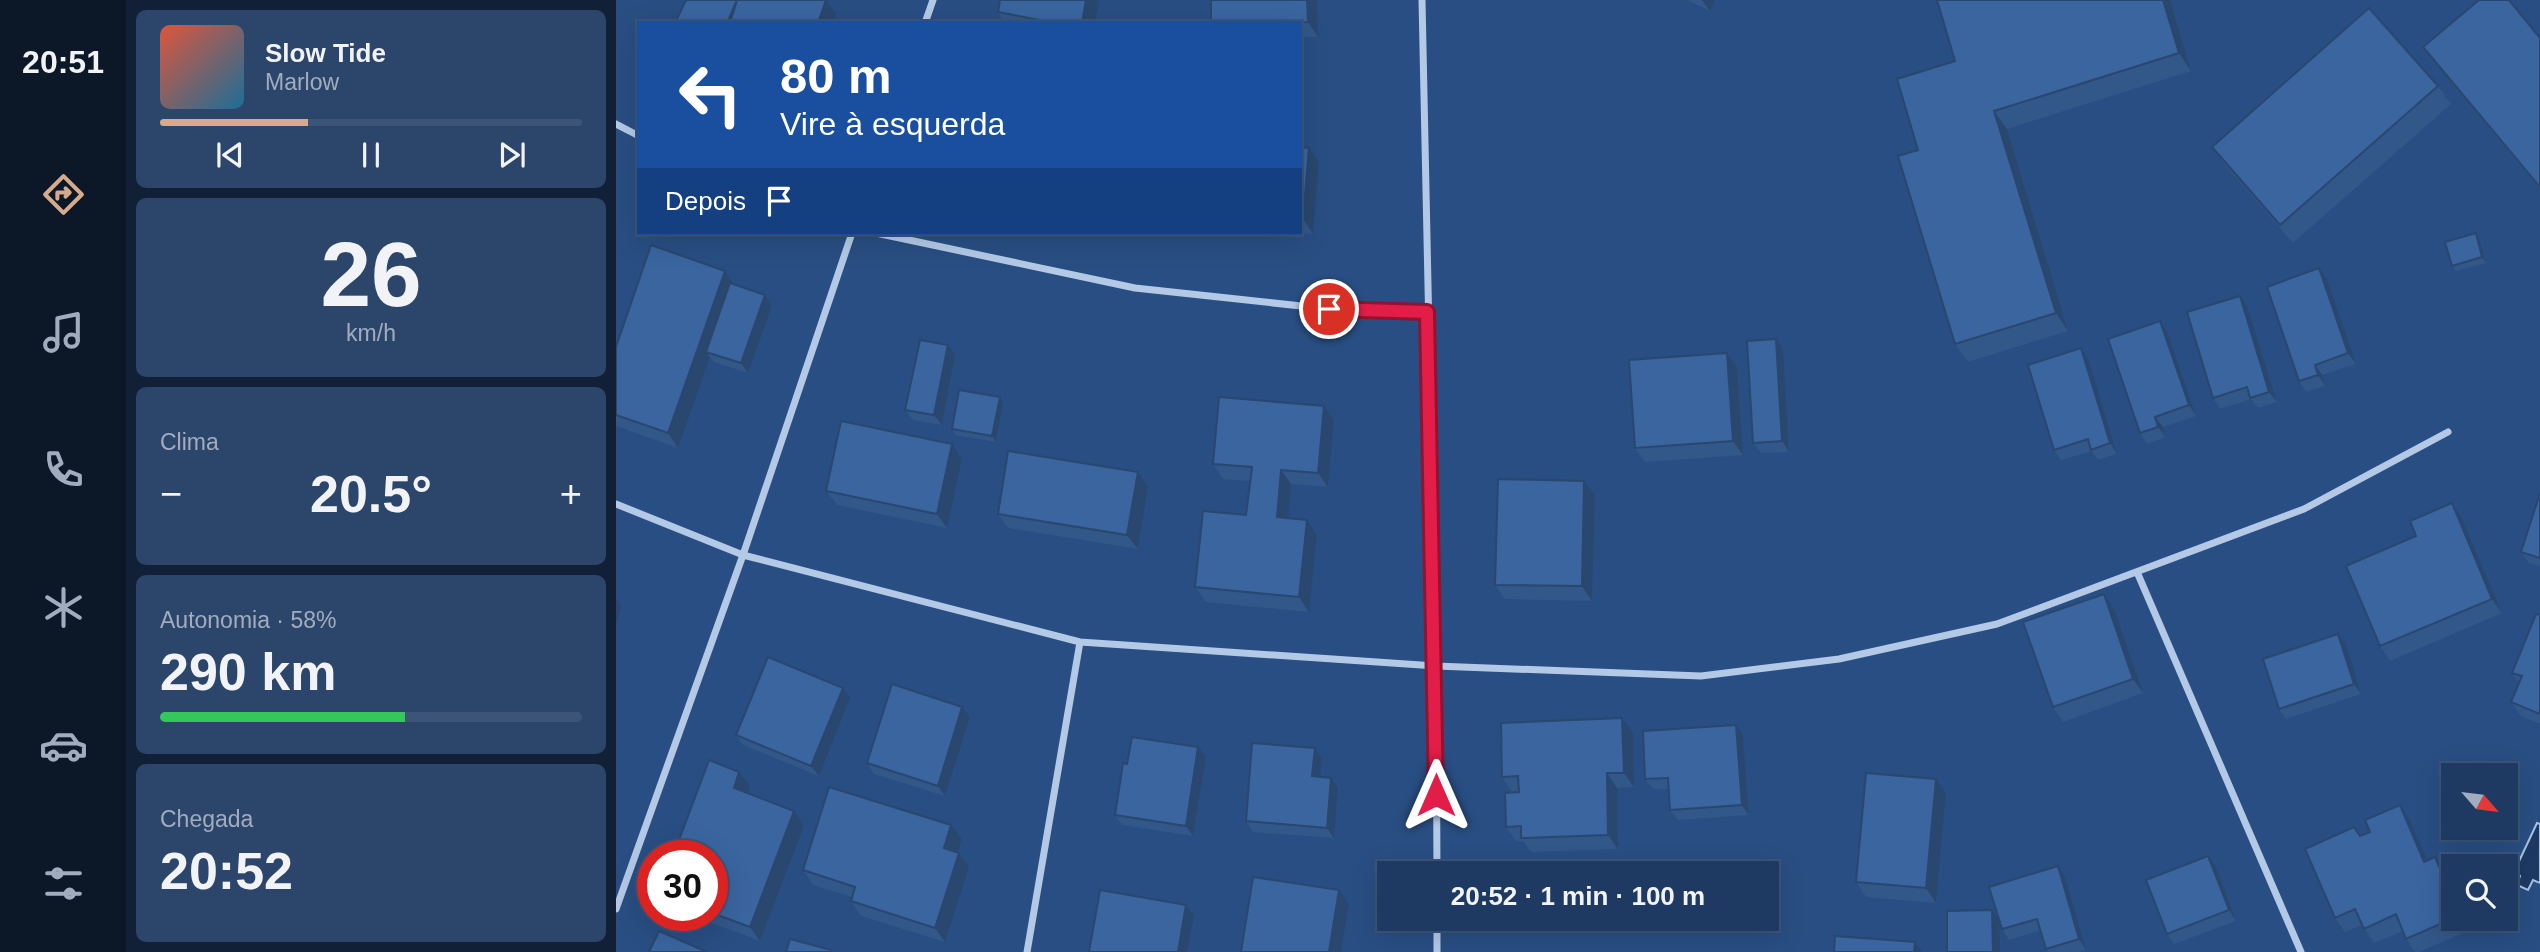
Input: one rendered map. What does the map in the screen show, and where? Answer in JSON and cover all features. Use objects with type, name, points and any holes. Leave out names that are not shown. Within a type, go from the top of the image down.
[{"type":"street","points":[[926,21],[933,0]]},
{"type":"street","points":[[1422,0],[1436,666],[1437,861]]},
{"type":"street","points":[[616,124],[637,135]]},
{"type":"street","points":[[616,909],[743,555],[851,235]]},
{"type":"street","points":[[885,235],[1135,288],[1329,309],[1427,312]]},
{"type":"street","points":[[616,504],[743,555],[1080,642],[1436,666],[1701,676],[1839,659],[1997,624],[2304,509],[2448,432]]},
{"type":"street","points":[[2137,572],[2301,952]]},
{"type":"street","points":[[1027,952],[1080,642]]},
{"type":"street","points":[[1437,931],[1437,952]]},
{"type":"water","points":[[2537,823],[2540,824],[2540,883],[2533,880],[2528,890],[2518,885],[2518,863]]},
{"type":"building","points":[[686,0],[737,0],[728,21],[676,21]]},
{"type":"building","points":[[737,0],[826,0],[819,21],[731,21]]},
{"type":"building","points":[[1000,0],[1086,0],[1082,21],[1045,21],[998,12]]},
{"type":"building","points":[[1211,0],[1307,0],[1308,22],[1211,21]]},
{"type":"building","points":[[1937,0],[2163,0],[2179,53],[1994,111],[2056,313],[1955,344],[1898,156],[1918,150],[1897,79],[1955,61]]},
{"type":"building","points":[[2479,0],[2509,0],[2540,38],[2540,187],[2423,47]]},
{"type":"building","points":[[2369,8],[2438,86],[2280,225],[2212,147]]},
{"type":"building","points":[[1302,147],[1309,148],[1302,219]]},
{"type":"building","points":[[2476,233],[2482,257],[2452,266],[2445,242]]},
{"type":"building","points":[[651,245],[725,271],[668,433],[616,415],[616,347]]},
{"type":"building","points":[[2319,268],[2348,353],[2315,365],[2318,375],[2299,381],[2267,287]]},
{"type":"building","points":[[730,283],[765,295],[741,363],[706,352]]},
{"type":"building","points":[[2240,296],[2269,392],[2250,398],[2247,387],[2213,398],[2187,312]]},
{"type":"building","points":[[2160,321],[2189,405],[2155,417],[2158,427],[2140,433],[2108,339]]},
{"type":"building","points":[[1776,339],[1782,441],[1753,443],[1747,341]]},
{"type":"building","points":[[920,340],[948,345],[934,415],[905,410]]},
{"type":"building","points":[[2081,348],[2110,443],[2091,450],[2088,439],[2054,450],[2028,365]]},
{"type":"building","points":[[1727,353],[1733,441],[1635,448],[1629,360]]},
{"type":"building","points":[[959,390],[1000,397],[992,436],[952,429]]},
{"type":"building","points":[[1219,397],[1324,406],[1318,473],[1281,470],[1277,517],[1307,520],[1299,597],[1195,587],[1203,511],[1246,515],[1252,467],[1213,464]]},
{"type":"building","points":[[841,421],[952,444],[937,514],[826,491]]},
{"type":"building","points":[[1008,451],[1138,472],[1127,535],[998,514]]},
{"type":"building","points":[[1498,479],[1584,481],[1582,586],[1495,585]]},
{"type":"building","points":[[2540,493],[2540,558],[2521,552]]},
{"type":"building","points":[[2452,503],[2492,599],[2380,646],[2346,566],[2416,536],[2410,521]]},
{"type":"building","points":[[2104,594],[2133,679],[2053,707],[2023,622]]},
{"type":"building","points":[[2536,614],[2540,615],[2540,714],[2511,702],[2522,676],[2512,673]]},
{"type":"building","points":[[2338,634],[2354,684],[2279,709],[2263,659]]},
{"type":"building","points":[[768,657],[843,688],[811,766],[736,735]]},
{"type":"building","points":[[892,684],[962,707],[938,786],[867,763]]},
{"type":"building","points":[[1622,718],[1624,773],[1607,773],[1608,835],[1521,838],[1521,826],[1506,827],[1505,793],[1519,792],[1518,776],[1502,777],[1501,723]]},
{"type":"building","points":[[1736,725],[1742,805],[1670,810],[1668,778],[1645,779],[1643,731]]},
{"type":"building","points":[[1132,737],[1198,747],[1186,826],[1115,815],[1123,763],[1127,764]]},
{"type":"building","points":[[1252,743],[1315,748],[1312,776],[1331,778],[1327,828],[1246,821]]},
{"type":"building","points":[[709,760],[739,772],[734,788],[794,811],[750,927],[728,919],[728,840],[679,840]]},
{"type":"building","points":[[1866,773],[1936,779],[1926,888],[1856,882]]},
{"type":"building","points":[[829,787],[951,825],[944,848],[959,853],[935,928],[851,901],[855,887],[803,870]]},
{"type":"building","points":[[2400,805],[2424,862],[2435,857],[2441,871],[2441,924],[2406,939],[2396,914],[2364,929],[2355,909],[2335,918],[2305,849],[2354,827],[2360,836],[2370,832],[2365,820]]},
{"type":"building","points":[[2208,856],[2229,910],[2167,934],[2146,880]]},
{"type":"building","points":[[2058,866],[2079,939],[2046,949],[2037,919],[2002,929],[1989,887]]},
{"type":"building","points":[[1253,877],[1339,890],[1329,952],[1241,952]]},
{"type":"building","points":[[1100,890],[1186,905],[1178,952],[1089,952]]},
{"type":"building","points":[[1992,910],[1993,952],[1947,952],[1947,911]]},
{"type":"building","points":[[659,931],[707,952],[649,952]]},
{"type":"building","points":[[1835,936],[1915,942],[1914,952],[1834,952]]},
{"type":"building","points":[[790,939],[831,950],[831,952],[786,952]]},
{"type":"route","points":[[1329,309],[1427,312],[1436,666],[1436,795]]}]
